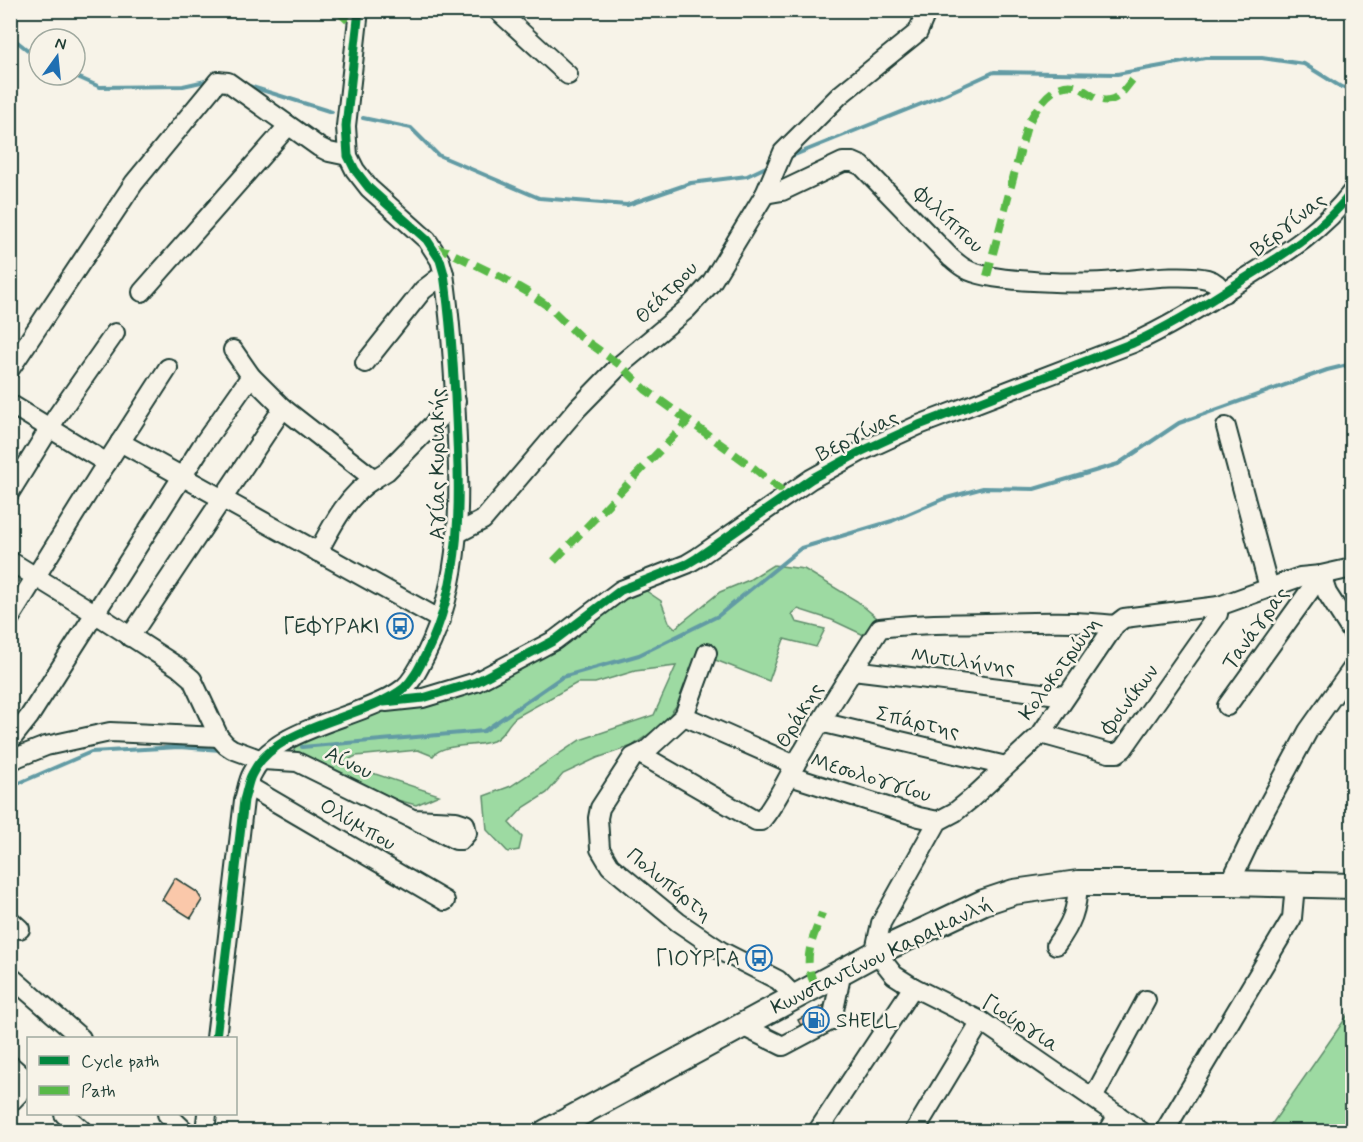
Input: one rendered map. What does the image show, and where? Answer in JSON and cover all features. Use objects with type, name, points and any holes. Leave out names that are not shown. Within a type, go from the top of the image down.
[{"type":"main road","name":"Κωνσταντίνου Καραμανλή","points":[[556,1129],[740,1025],[878,952],[984,902],[1014,892],[1078,883],[1353,886]]},
{"type":"street","name":"Αγίας Κυριακής","points":[[216,1037],[238,850],[252,773],[276,746],[376,703],[404,688],[415,674],[445,609],[458,533],[459,476],[456,401],[444,274],[440,260],[427,240],[369,188],[355,170],[348,156],[346,126],[359,10]]},
{"type":"street","points":[[497,10],[568,75]]},
{"type":"street","name":"Θεάτρου","points":[[458,533],[483,520],[578,408],[620,365],[687,309],[711,284],[765,194],[783,152],[840,95],[918,32],[927,10]]},
{"type":"street","points":[[10,369],[134,183],[215,83],[221,80],[228,82],[319,147],[329,152],[348,156]]},
{"type":"street","points":[[142,292],[288,126]]},
{"type":"street","name":"Φιλίππου","points":[[765,194],[782,190],[843,162],[853,162],[862,166],[951,258],[966,270],[1006,279],[1102,283],[1158,277],[1199,278],[1213,282],[1224,293]]},
{"type":"street","name":"Βεργίνας","points":[[376,703],[423,698],[476,682],[555,640],[621,590],[697,558],[761,512],[845,459],[919,425],[1133,343],[1163,328],[1287,254],[1322,225],[1353,192]]},
{"type":"street","points":[[365,363],[423,290],[444,274]]},
{"type":"street","points":[[10,492],[50,427],[115,333]]},
{"type":"street","points":[[233,350],[251,376],[283,408],[374,480]]},
{"type":"street","points":[[10,618],[168,368]]},
{"type":"street","points":[[10,741],[29,717],[201,447],[251,376]]},
{"type":"street","points":[[318,552],[343,508],[362,488],[387,471],[456,401]]},
{"type":"street","points":[[10,404],[106,463]]},
{"type":"street","points":[[130,637],[283,408]]},
{"type":"street","points":[[1226,427],[1269,588]]},
{"type":"street","points":[[120,442],[441,620]]},
{"type":"street","points":[[10,561],[96,614],[192,679],[219,737],[110,732],[46,746],[10,762]]},
{"type":"street","name":"Κολοκοτρώνη","points":[[878,952],[876,946],[881,923],[938,821],[972,799],[1041,734],[1115,625],[1124,618],[1219,606],[1300,578],[1353,568]]},
{"type":"street","points":[[1321,575],[1327,593],[1353,632]]},
{"type":"street","name":"Τανάγρας","points":[[1227,706],[1321,575]]},
{"type":"street","name":"Φοινίκων","points":[[1041,734],[1109,753],[1117,753],[1123,749],[1218,614],[1219,606]]},
{"type":"street","name":"Θράκης","points":[[640,754],[756,821],[761,821],[880,628],[908,624],[1031,621],[1115,625]]},
{"type":"street","name":"Πολυπόρτη","points":[[707,653],[684,716],[647,750],[633,757],[600,808],[598,841],[603,856],[610,866],[678,922],[721,951],[778,980],[794,996]]},
{"type":"street","points":[[1230,883],[1261,818],[1308,731],[1353,669]]},
{"type":"street","name":"Μυτιλήνης","points":[[853,670],[1066,696]]},
{"type":"street","name":"Μεσολογγίου","points":[[684,716],[793,770],[919,817],[938,821]]},
{"type":"street","name":"Σπάρτης","points":[[820,722],[1006,766]]},
{"type":"street","name":"Αίνου","points":[[219,737],[232,749],[262,760],[297,762],[413,819]]},
{"type":"street","name":"Ολύμπου","points":[[248,786],[445,901]]},
{"type":"street","points":[[1056,945],[1072,920],[1077,904],[1078,883]]},
{"type":"street","points":[[1164,1131],[1292,918],[1295,885]]},
{"type":"street","name":"Γιούργια","points":[[878,952],[894,975],[981,1021],[1142,1131]]},
{"type":"street","points":[[740,1025],[783,1046],[832,1020],[842,971]]},
{"type":"street","points":[[10,976],[80,1037]]},
{"type":"street","points":[[820,1130],[914,987]]},
{"type":"street","points":[[1093,1098],[1146,1000]]},
{"type":"street","points":[[914,1131],[981,1021]]},
{"type":"street","points":[[10,1065],[27,1082]]},
{"type":"street","points":[[10,1103],[27,1084]]},
{"type":"street","points":[[66,1115],[84,1131]]},
{"type":"street","points":[[169,1115],[186,1131]]},
{"type":"street","points":[[205,1131],[207,1115]]},
{"type":"street","points":[[1108,1131],[1118,1115]]},
{"type":"green space","points":[[773,565],[804,569],[857,601],[877,618],[866,636],[832,620],[798,609],[792,614],[796,622],[825,629],[816,647],[784,639],[769,681],[700,654],[679,702],[663,724],[632,746],[597,758],[563,774],[547,793],[523,808],[509,823],[522,837],[519,850],[508,852],[487,830],[484,796],[511,786],[580,740],[654,715],[676,666],[635,671],[595,683],[577,683],[516,717],[500,736],[486,743],[452,747],[433,756],[418,750],[356,756],[350,759],[351,766],[439,795],[416,805],[397,800],[294,751],[294,744],[376,705],[425,699],[639,586],[661,601],[669,622],[675,628],[720,592],[749,580]]},
{"type":"green space","points":[[1352,1009],[1352,1118],[1343,1131],[1267,1131]]},
{"type":"building","points":[[175,878],[197,892],[202,900],[191,918],[162,900]]},
{"type":"building","points":[[830,1002],[840,1020],[807,1037],[798,1020]]},
{"type":"waterway","points":[[10,36],[27,49]]},
{"type":"waterway","points":[[792,156],[946,94],[994,72],[1117,74],[1205,58],[1262,58],[1304,64],[1341,87],[1352,90]]},
{"type":"waterway","points":[[87,81],[100,87],[183,86],[210,80]]},
{"type":"waterway","points":[[246,85],[332,112]]},
{"type":"waterway","points":[[363,118],[411,128],[438,155],[539,198],[627,205],[691,183],[747,176],[766,167]]},
{"type":"waterway","points":[[302,747],[484,731],[562,677],[639,655],[718,616],[801,548],[892,521],[943,499],[983,488],[1034,489],[1118,464],[1179,423],[1327,370],[1352,364]]},
{"type":"waterway","points":[[10,787],[91,752],[179,747],[221,750]]},
{"type":"marked path","points":[[337,10],[357,29]]},
{"type":"marked path","points":[[987,276],[1027,126],[1036,110],[1049,95],[1064,86],[1073,86],[1097,98],[1109,100],[1119,96],[1133,79]]},
{"type":"marked path","points":[[433,248],[447,251],[529,293],[549,307],[578,335],[620,365],[646,390],[787,495]]},
{"type":"marked path","points":[[554,561],[688,421]]},
{"type":"marked path","points":[[815,985],[809,966],[809,957],[822,913]]},
{"type":"cycle path","points":[[216,1037],[244,800],[252,774],[264,757],[280,744],[300,733],[387,699],[408,684],[421,663],[438,626],[453,568],[458,479],[452,346],[444,274],[440,260],[427,240],[369,188],[355,170],[348,156],[346,126],[359,10]]},
{"type":"cycle path","points":[[384,702],[423,698],[476,682],[555,640],[621,590],[687,564],[811,479],[860,452],[919,425],[1133,343],[1161,329],[1215,298],[1301,242],[1352,192]]},
{"type":"place","name":"ΓΕΦΥΡΑΚΙ","points":[[400,626]]},
{"type":"place","name":"ΓΙΟΥΡΓΑ","points":[[759,958]]},
{"type":"place","name":"SHELL","points":[[816,1020]]}]
